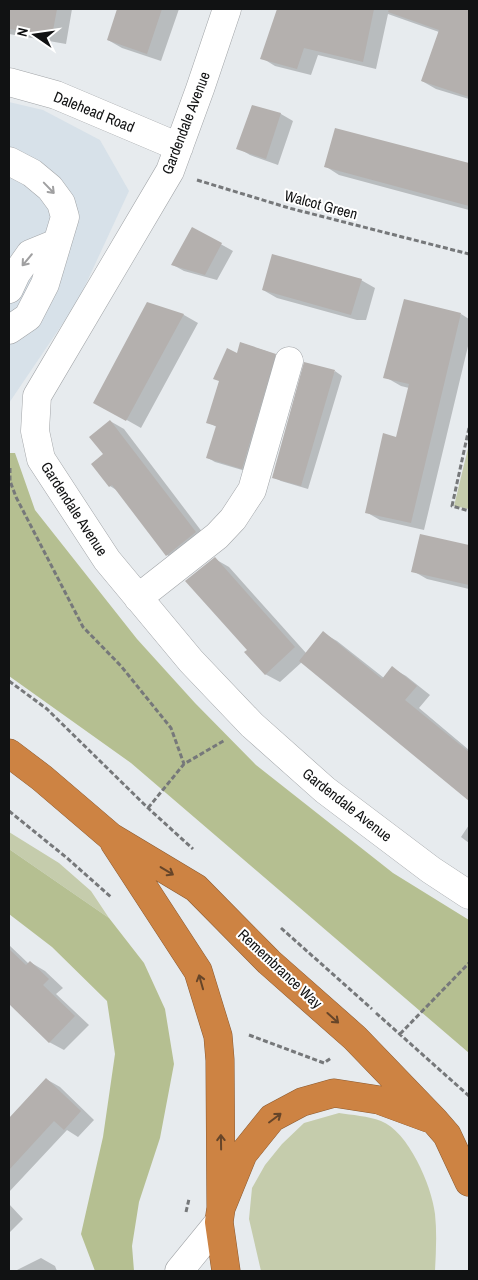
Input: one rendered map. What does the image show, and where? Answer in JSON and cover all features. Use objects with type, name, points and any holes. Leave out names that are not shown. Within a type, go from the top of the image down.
[{"type":"highway","name":"Remembrance Way","points":[[9,754],[42,778],[111,837],[196,888],[269,962],[355,1038],[450,1135],[469,1182]]},
{"type":"highway","name":"Remembrance Way","points":[[111,837],[198,971],[218,1036],[220,1060],[220,1215],[226,1271]]},
{"type":"highway","points":[[220,1215],[243,1154],[272,1118],[302,1102],[334,1093],[379,1100],[450,1135]]},
{"type":"street","name":"Gardendale Avenue","points":[[227,9],[174,159],[37,396],[35,431],[41,459],[107,560],[191,661],[252,725],[325,790],[432,870],[469,895]]},
{"type":"street","name":"Dalehead Road","points":[[9,82],[56,96],[174,159]]},
{"type":"street","points":[[9,161],[32,173],[50,188],[60,203],[65,217],[45,284],[28,317],[9,330]]},
{"type":"street","points":[[9,289],[16,274],[30,254],[57,244]]},
{"type":"street","points":[[138,598],[217,536],[233,519],[252,490],[289,361]]},
{"type":"street","points":[[178,1271],[220,1215]]},
{"type":"path","name":"Walcot Green","points":[[174,159],[289,208],[469,254]]},
{"type":"path","points":[[469,428],[452,506],[469,511]]},
{"type":"path","points":[[10,462],[10,480],[16,497],[83,627],[121,666],[172,728],[184,764]]},
{"type":"path","points":[[148,808],[184,764],[252,725]]},
{"type":"path","points":[[9,810],[117,903]]},
{"type":"path","points":[[400,1034],[469,963]]},
{"type":"path","points":[[218,1036],[242,1033],[324,1063],[380,1016]]},
{"type":"shaded area","points":[[9,102],[43,110],[100,140],[129,191],[78,301],[9,403]]},
{"type":"green space","points":[[469,444],[469,509],[454,506]]},
{"type":"green space","points":[[9,453],[15,453],[35,510],[137,639],[195,703],[256,765],[393,873],[469,920],[469,1053],[131,763],[9,676]]},
{"type":"green space","points":[[9,832],[59,863],[91,891],[109,918],[9,849]]},
{"type":"green space","points":[[9,849],[109,918],[144,963],[165,1009],[174,1064],[160,1138],[139,1202],[132,1246],[134,1271],[95,1271],[81,1234],[103,1137],[115,1054],[107,1001],[52,947],[9,914]]},
{"type":"green space","points":[[339,1113],[381,1121],[391,1127],[409,1147],[424,1175],[433,1202],[436,1228],[435,1271],[261,1271],[249,1219],[252,1188],[265,1165],[282,1144],[304,1123]]},
{"type":"building","points":[[9,9],[57,9],[52,36],[9,29]]},
{"type":"building","points":[[117,9],[162,9],[147,54],[107,40]]},
{"type":"building","points":[[277,9],[374,9],[363,62],[304,48],[297,69],[260,59]]},
{"type":"building","points":[[389,9],[469,9],[469,97],[421,81],[439,30],[388,12]]},
{"type":"building","points":[[252,105],[281,113],[266,159],[236,149]]},
{"type":"building","points":[[335,128],[469,163],[469,206],[324,167]]},
{"type":"building","points":[[192,227],[222,243],[205,275],[171,265]]},
{"type":"building","points":[[272,254],[362,279],[351,315],[262,290]]},
{"type":"building","points":[[404,299],[461,313],[411,523],[365,513],[383,433],[396,437],[409,384],[383,378]]},
{"type":"building","points":[[147,302],[184,314],[126,421],[93,403]]},
{"type":"building","points":[[240,342],[276,354],[242,469],[206,458],[216,426],[206,423],[219,381],[213,379],[227,348],[237,353]]},
{"type":"building","points":[[304,362],[335,370],[301,486],[272,478]]},
{"type":"building","points":[[110,420],[196,532],[166,556],[112,485],[109,487],[91,464],[103,454],[89,437]]},
{"type":"building","points":[[420,534],[469,545],[469,585],[411,572]]},
{"type":"building","points":[[215,557],[295,647],[265,675],[244,652],[247,650],[185,581]]},
{"type":"building","points":[[323,631],[382,679],[392,666],[417,686],[405,700],[469,752],[469,801],[299,661]]},
{"type":"building","points":[[9,949],[26,965],[30,961],[49,979],[43,985],[75,1016],[49,1043],[9,1004]]},
{"type":"building","points":[[46,1078],[81,1111],[64,1130],[54,1121],[9,1170],[9,1118]]}]
